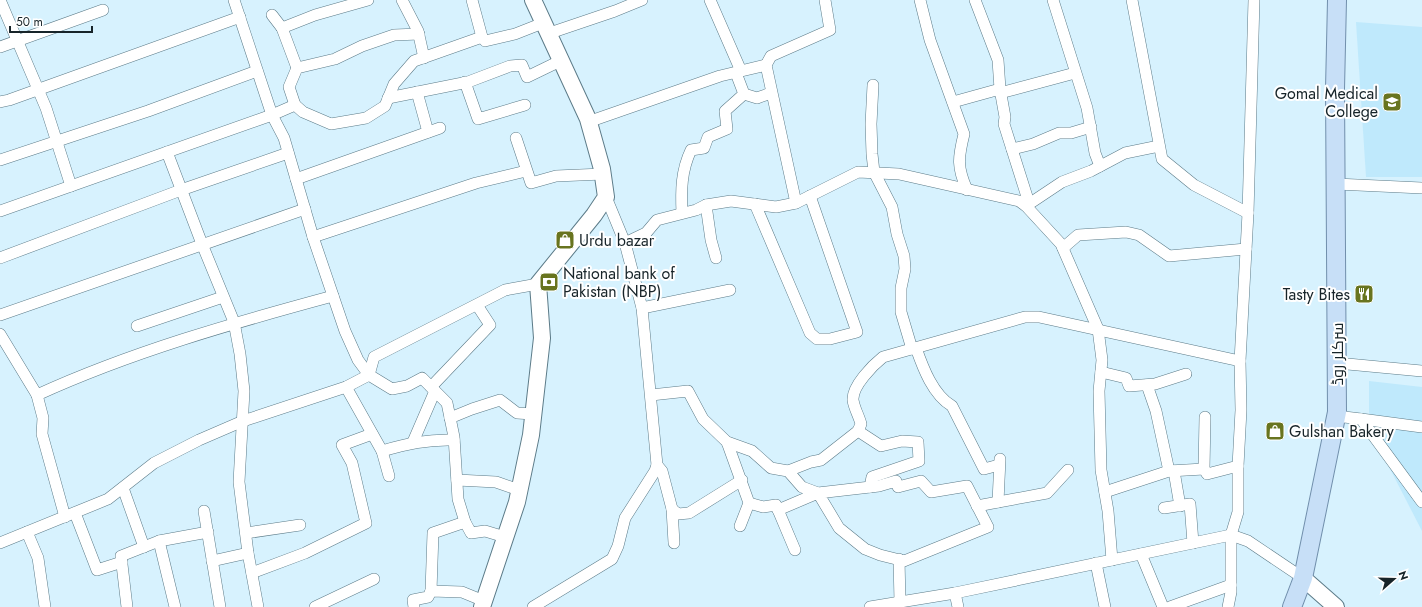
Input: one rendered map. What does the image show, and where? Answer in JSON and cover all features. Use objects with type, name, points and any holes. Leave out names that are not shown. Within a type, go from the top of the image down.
[{"type":"main road","points":[[483,604],[519,490],[531,434],[542,338],[538,284],[594,215],[606,197],[603,174],[588,122],[533,0]]},
{"type":"main road","name":"سرکلر روڈ","points":[[1292,607],[1303,578],[1336,416],[1337,0]]},
{"type":"main road","points":[[1303,578],[1336,607]]},
{"type":"street","points":[[0,0],[46,108],[71,186]]},
{"type":"street","points":[[234,0],[272,115],[284,138],[313,237],[333,296],[358,360],[369,375],[392,389],[407,386],[422,378],[447,404],[454,440],[458,499],[465,522],[470,533],[485,531],[505,537]]},
{"type":"street","points":[[282,28],[315,15],[368,0]]},
{"type":"street","points":[[402,0],[418,34],[424,58]]},
{"type":"street","points":[[472,0],[482,37],[485,41],[615,11],[642,0]]},
{"type":"street","points":[[710,0],[738,72],[744,94]]},
{"type":"street","points":[[796,203],[766,65],[771,56],[830,30],[825,0]]},
{"type":"street","points":[[920,0],[930,40],[964,134],[960,149],[959,171],[967,190]]},
{"type":"street","points":[[975,0],[998,60],[1000,91],[1005,117],[1004,124],[1027,205]]},
{"type":"street","points":[[1053,0],[1087,108],[1095,153],[1100,166]]},
{"type":"street","points":[[1132,0],[1162,159],[1194,185],[1248,213]]},
{"type":"street","points":[[1228,607],[1231,535],[1238,512],[1238,466],[1241,410],[1240,361],[1248,213],[1254,0]]},
{"type":"street","points":[[0,47],[103,10]]},
{"type":"street","points":[[272,15],[282,28],[297,68],[289,87],[295,105],[302,112],[331,124],[366,118],[385,106],[394,84],[414,61],[482,37]]},
{"type":"street","points":[[0,102],[38,90],[240,17]]},
{"type":"street","points":[[297,68],[335,59],[362,46],[394,35],[418,34]]},
{"type":"street","points":[[388,98],[466,82],[522,65],[527,77],[560,61]]},
{"type":"street","points":[[588,122],[720,76],[766,65]]},
{"type":"street","points":[[0,160],[57,142],[257,71]]},
{"type":"street","points":[[953,102],[1075,73]]},
{"type":"street","points":[[466,82],[478,119],[525,105]]},
{"type":"street","points":[[873,85],[871,124],[874,172],[892,207],[906,269],[901,288],[901,312],[914,349],[926,374],[944,401],[952,406],[984,469],[1000,461],[998,502]]},
{"type":"street","points":[[417,92],[428,132]]},
{"type":"street","points":[[744,94],[757,98],[772,93]]},
{"type":"street","points":[[682,213],[681,183],[685,162],[691,150],[704,148],[708,137],[727,129],[725,111],[744,94]]},
{"type":"street","points":[[0,211],[272,115],[295,105]]},
{"type":"street","points":[[1012,149],[1033,144],[1059,133],[1071,132],[1091,127]]},
{"type":"street","points":[[296,179],[440,128]]},
{"type":"street","points":[[516,138],[531,183],[556,176],[603,174]]},
{"type":"street","points":[[1027,205],[1062,182],[1100,166],[1125,153],[1159,146]]},
{"type":"street","points":[[167,152],[234,322],[240,354],[244,391],[243,421],[240,441],[239,482],[248,553],[258,607]]},
{"type":"street","points":[[0,258],[181,190],[288,153]]},
{"type":"street","points":[[313,237],[476,183],[526,170]]},
{"type":"street","points":[[625,243],[646,233],[657,220],[706,205],[731,201],[776,207],[796,203],[858,172],[899,174],[1019,201],[1027,205],[1063,248],[1098,329],[1102,360],[1098,391],[1101,470],[1112,560]]},
{"type":"street","points":[[1336,184],[1422,188]]},
{"type":"street","points":[[755,204],[810,333],[817,339],[830,339],[857,332],[810,196]]},
{"type":"street","points":[[606,197],[625,243],[642,308],[658,465],[662,471],[672,509],[674,543]]},
{"type":"street","points":[[706,205],[711,240],[716,258]]},
{"type":"street","points":[[0,315],[305,209]]},
{"type":"street","points":[[1063,248],[1078,235],[1126,232],[1140,235],[1169,256],[1246,249]]},
{"type":"street","points":[[0,543],[108,500],[154,463],[199,440],[243,421],[346,387],[369,375],[374,357],[505,290],[538,284]]},
{"type":"street","points":[[642,308],[730,290]]},
{"type":"street","points":[[37,395],[71,380],[234,322],[333,296]]},
{"type":"street","points":[[137,326],[223,297]]},
{"type":"street","points":[[413,442],[433,389],[490,325],[477,305]]},
{"type":"street","points":[[651,395],[688,391],[703,419],[727,442],[752,451],[771,468],[788,471],[811,462],[821,460],[858,431],[861,424],[853,400],[856,389],[867,372],[883,357],[1025,316],[1039,317],[1098,329],[1240,361]]},
{"type":"street","points":[[0,334],[37,395],[42,418],[42,434],[70,515],[97,570],[122,562]]},
{"type":"street","points":[[1337,363],[1422,371]]},
{"type":"street","points":[[1101,372],[1126,378],[1129,386],[1155,384],[1186,374]]},
{"type":"street","points":[[1146,385],[1156,411],[1180,506]]},
{"type":"street","points":[[346,387],[382,451],[389,476]]},
{"type":"street","points":[[450,418],[472,408],[500,400],[517,413],[533,414]]},
{"type":"street","points":[[1336,416],[1422,427]]},
{"type":"street","points":[[1205,417],[1204,469],[1207,474],[1238,466]]},
{"type":"street","points":[[1360,419],[1422,502]]},
{"type":"street","points":[[858,431],[881,446],[902,441],[918,442],[919,461],[872,477],[870,487]]},
{"type":"street","points":[[252,573],[304,553],[366,523],[352,463],[342,445],[372,434]]},
{"type":"street","points":[[382,451],[413,442],[435,439],[454,440]]},
{"type":"street","points":[[727,442],[742,480],[749,503],[740,526]]},
{"type":"street","points":[[534,607],[612,559],[618,546],[625,518],[658,465]]},
{"type":"street","points":[[1104,492],[1172,471],[1204,469]]},
{"type":"street","points":[[977,506],[1048,493],[1068,470]]},
{"type":"street","points":[[778,510],[818,494],[870,487],[896,481],[898,487],[921,481],[931,492],[967,486],[988,527],[904,561],[880,555],[865,549],[844,532],[827,511],[818,494],[802,487],[788,471]]},
{"type":"street","points":[[457,480],[496,482],[519,490]]},
{"type":"street","points":[[672,509],[678,514],[689,513],[742,480]]},
{"type":"street","points":[[123,488],[144,547]]},
{"type":"street","points":[[749,503],[763,507],[776,506],[795,550]]},
{"type":"street","points":[[1164,508],[1190,504],[1193,543]]},
{"type":"street","points":[[204,511],[220,607]]},
{"type":"street","points":[[414,607],[414,600],[428,597],[431,591],[433,533],[465,522]]},
{"type":"street","points":[[246,533],[300,525]]},
{"type":"street","points":[[27,532],[38,558],[45,607]]},
{"type":"street","points":[[127,607],[121,556],[159,541],[208,532]]},
{"type":"street","points":[[870,607],[955,593],[1231,535],[1248,541],[1303,578]]},
{"type":"street","points":[[159,541],[175,607]]},
{"type":"street","points":[[212,562],[248,553]]},
{"type":"street","points":[[1141,554],[1162,607]]},
{"type":"street","points":[[894,604],[899,559]]},
{"type":"street","points":[[1096,563],[1105,607]]},
{"type":"street","points":[[315,607],[374,579]]},
{"type":"street","points":[[1170,607],[1230,585]]},
{"type":"street","points":[[431,591],[462,592],[483,604]]},
{"type":"street","points":[[955,593],[958,607]]},
{"type":"shaded area","name":"Gomal Medical College","points":[[1356,22],[1422,27],[1422,177],[1366,177]]},
{"type":"shaded area","points":[[1369,381],[1422,387],[1422,531],[1369,428]]},
{"type":"place","name":"Gomal Medical College","points":[[1392,102]]},
{"type":"place","name":"Urdu bazar","points":[[565,240]]},
{"type":"place","name":"National bank of Pakistan (NBP)","points":[[549,282]]},
{"type":"place","name":"Tasty Bites","points":[[1364,294]]},
{"type":"place","name":"Gulshan Bakery","points":[[1275,431]]}]
